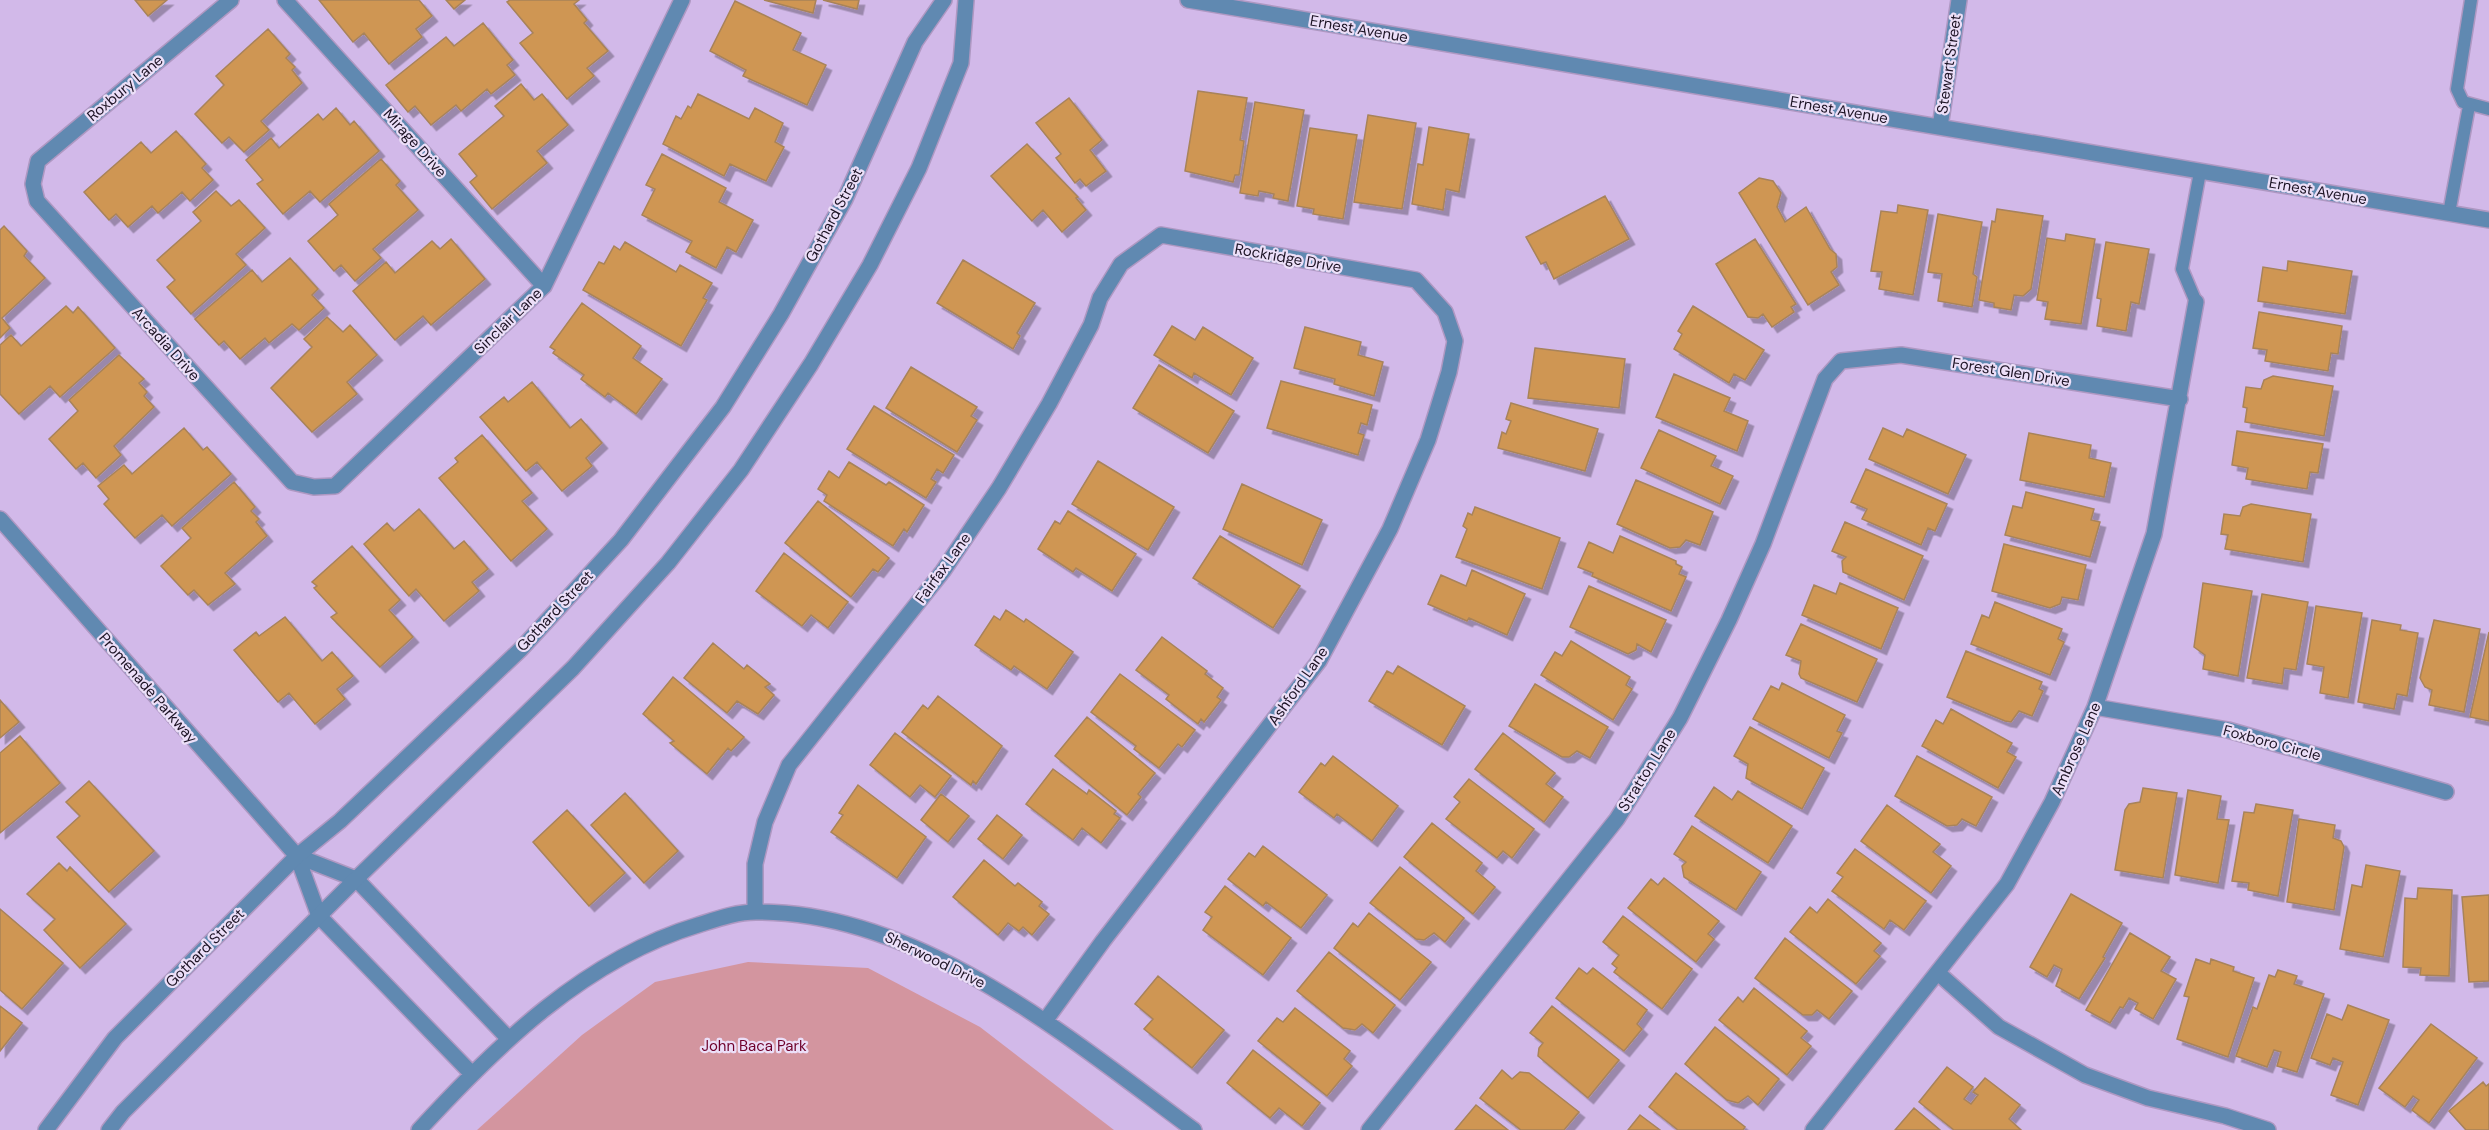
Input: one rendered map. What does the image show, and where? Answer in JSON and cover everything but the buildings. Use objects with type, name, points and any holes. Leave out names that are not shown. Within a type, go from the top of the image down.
[{"type":"street","name":"Roxbury Lane","points":[[33,184],[38,160],[231,0]]},
{"type":"street","name":"Mirage Drive","points":[[285,0],[544,286]]},
{"type":"street","name":"Sinclair Lane","points":[[314,487],[335,486],[544,286],[682,0]]},
{"type":"street","name":"Gothard Street","points":[[46,1130],[115,1038],[297,856],[340,821],[521,649],[621,540],[715,416],[780,314],[845,199],[915,42],[944,0]]},
{"type":"street","points":[[109,1130],[123,1112],[356,879],[573,668],[668,563],[741,470],[812,364],[870,265],[919,168],[961,63],[966,0]]},
{"type":"street","name":"Ernest Avenue","points":[[1188,0],[2489,220]]},
{"type":"street","name":"Stewart Street","points":[[1940,127],[1959,0]]},
{"type":"street","name":"Arcadia Drive","points":[[33,184],[37,201],[292,482],[314,487]]},
{"type":"street","name":"Rockridge Drive","points":[[1161,236],[1416,280]]},
{"type":"street","name":"Fairfax Lane","points":[[755,912],[755,864],[765,822],[789,765],[943,571],[999,488],[1050,404],[1091,325],[1100,298],[1122,264],[1161,236]]},
{"type":"street","name":"Ashford Lane","points":[[1045,1021],[1103,941],[1319,661],[1389,529],[1428,440],[1449,372],[1455,341],[1445,312],[1416,280]]},
{"type":"street","name":"Ambrose Lane","points":[[1814,1130],[2007,884],[2052,802],[2096,707],[2154,534],[2196,302]]},
{"type":"street","name":"Forest Glen Drive","points":[[1841,361],[1901,355],[2180,399]]},
{"type":"street","name":"Stratton Lane","points":[[1369,1130],[1617,819],[1680,718],[1729,620],[1763,544],[1826,379],[1841,361]]},
{"type":"street","name":"Promenade Parkway","points":[[0,519],[297,856],[319,916],[472,1074]]},
{"type":"street","name":"Foxboro Circle","points":[[2096,707],[2228,730],[2446,792]]},
{"type":"street","name":"Promenade Parkway","points":[[297,856],[356,879],[509,1039]]},
{"type":"street","name":"Sherwood Drive","points":[[419,1130],[509,1039],[588,975],[641,945],[726,916],[755,912],[806,916],[882,933],[942,961],[1045,1021],[1194,1130]]},
{"type":"street","points":[[1938,974],[1999,1027],[2085,1075],[2148,1098],[2225,1116],[2268,1130]]},
{"type":"lane","points":[[2471,0],[2457,89],[2463,102],[2469,106],[2489,109]]},
{"type":"lane","points":[[2449,213],[2469,106]]},
{"type":"lane","points":[[2196,302],[2182,269],[2200,171]]},
{"type":"green space","name":"John Baca Park","points":[[748,962],[868,968],[980,1027],[1114,1130],[477,1130],[582,1035],[655,982]]}]
